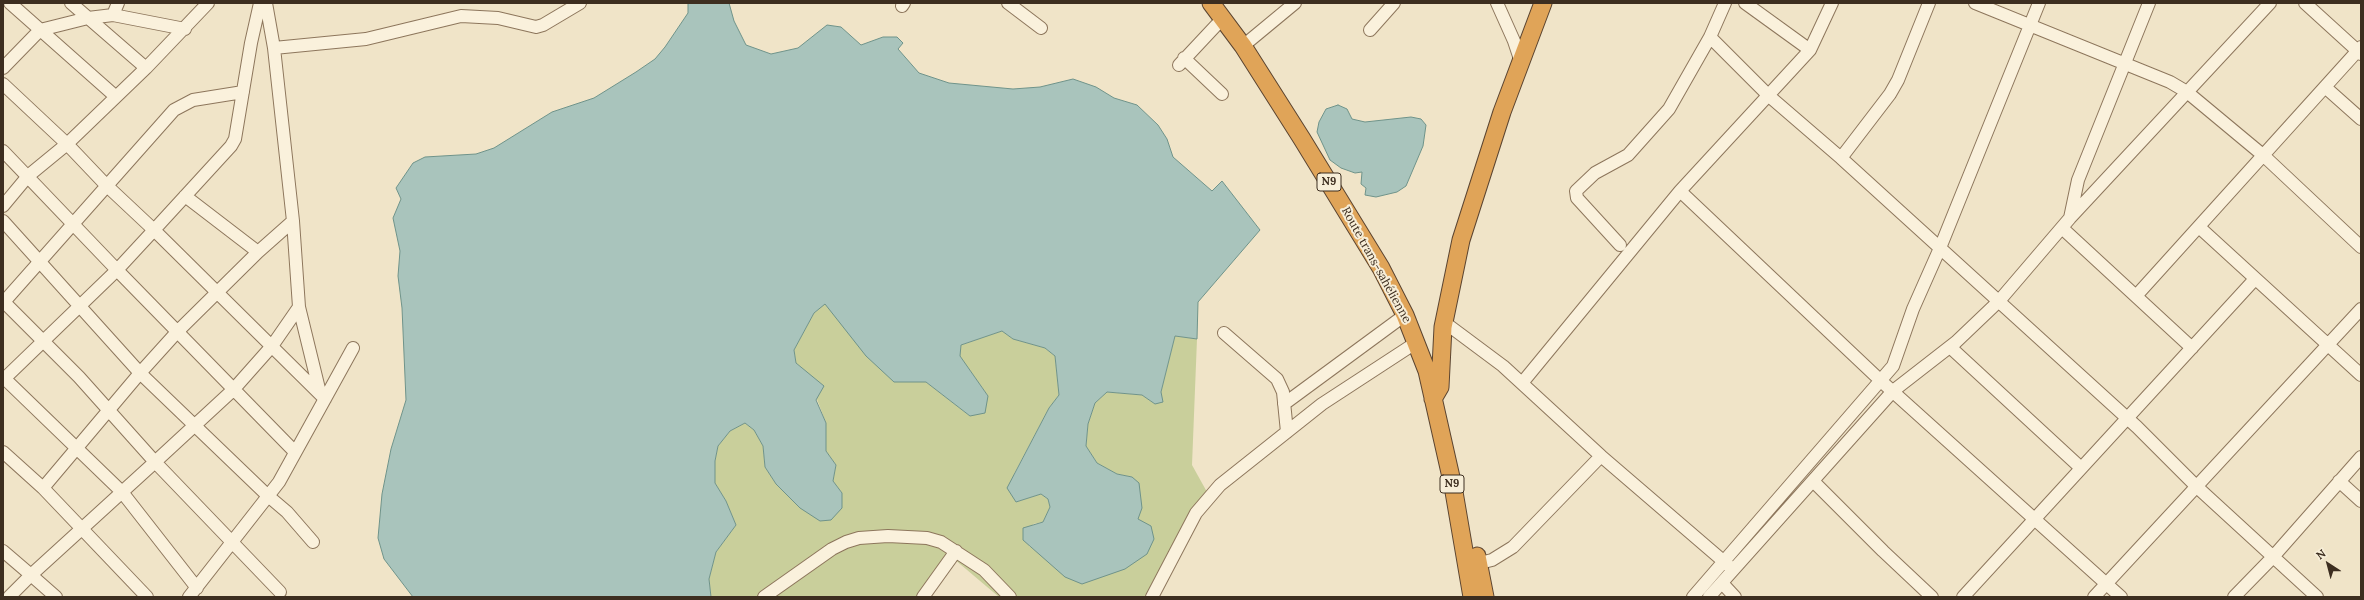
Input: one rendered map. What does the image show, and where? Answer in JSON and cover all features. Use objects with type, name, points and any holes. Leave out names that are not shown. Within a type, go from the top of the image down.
[{"type":"highway","name":"Route trans-sahélienne","points":[[1211,3],[1243,46],[1353,222],[1405,315],[1417,342],[1436,395],[1453,486],[1473,565],[1485,597]]},
{"type":"highway","name":"Route trans-sahélienne","points":[[1436,395],[1444,322],[1461,240],[1502,112],[1543,3]]},
{"type":"highway","name":"Route trans-sahélienne","points":[[1472,597],[1473,565]]},
{"type":"street","points":[[10,3],[115,96]]},
{"type":"street","points":[[71,3],[146,68]]},
{"type":"street","points":[[113,15],[118,3]]},
{"type":"street","points":[[3,206],[28,176],[67,144],[115,96],[146,68],[208,3]]},
{"type":"street","points":[[260,3],[237,132],[231,146],[117,270],[4,379],[122,492],[193,592],[233,544],[278,482],[323,396],[352,348]]},
{"type":"street","points":[[266,3],[274,48],[293,221],[299,307],[323,396]]},
{"type":"street","points":[[274,48],[366,39],[461,16],[498,18],[536,27],[543,25],[580,3]]},
{"type":"street","points":[[1008,3],[1041,28]]},
{"type":"street","points":[[1243,46],[1295,3]]},
{"type":"street","points":[[1370,30],[1394,3]]},
{"type":"street","points":[[1497,3],[1514,41],[1521,62]]},
{"type":"street","points":[[1620,245],[1577,198],[1576,191],[1595,173],[1628,155],[1677,99],[1710,37],[1725,3]]},
{"type":"street","points":[[1744,3],[1810,50]]},
{"type":"street","points":[[1522,383],[1680,191],[1810,50],[1832,3]]},
{"type":"street","points":[[1841,158],[1890,94],[1898,80],[1929,3]]},
{"type":"street","points":[[1975,3],[2029,26],[2125,63],[2170,82],[2187,92],[2264,156],[2361,247]]},
{"type":"street","points":[[1709,597],[1722,583],[1728,565],[1893,366],[1913,309],[1940,248],[2038,3]]},
{"type":"street","points":[[2070,218],[2078,180],[2149,3]]},
{"type":"street","points":[[1693,597],[1728,565],[1813,481],[1892,391],[1950,347],[1999,301],[2070,218],[2270,3]]},
{"type":"street","points":[[2136,296],[2360,50],[2305,3]]},
{"type":"street","points":[[3,68],[40,30],[88,18],[113,15],[185,28]]},
{"type":"street","points":[[1222,18],[1181,62],[1222,94]]},
{"type":"street","points":[[1710,37],[1769,96],[1841,158],[2128,418],[2197,487],[2314,596]]},
{"type":"street","points":[[3,84],[67,144],[106,185],[323,396]]},
{"type":"street","points":[[2325,87],[2361,119]]},
{"type":"street","points":[[243,92],[193,100],[174,110],[106,185],[40,263],[3,302],[43,341],[155,462],[280,592]]},
{"type":"street","points":[[3,151],[233,390],[295,452]]},
{"type":"street","points":[[1680,191],[1881,381],[2121,597]]},
{"type":"street","points":[[185,196],[258,252]]},
{"type":"street","points":[[3,221],[140,373],[267,496],[287,512],[313,542]]},
{"type":"street","points":[[43,488],[108,410],[177,332],[258,252],[293,221]]},
{"type":"street","points":[[2199,227],[2361,375]]},
{"type":"street","points":[[2062,228],[2192,348]]},
{"type":"street","points":[[1963,597],[2255,279]]},
{"type":"street","points":[[9,597],[82,528],[195,427],[233,390],[272,346],[299,307]]},
{"type":"street","points":[[2094,597],[2361,309]]},
{"type":"street","points":[[1284,404],[1405,315]]},
{"type":"street","points":[[1444,322],[1503,366],[1601,456],[1728,565]]},
{"type":"street","points":[[1224,333],[1277,379],[1281,386],[1287,432]]},
{"type":"street","points":[[1152,597],[1186,530],[1205,502],[1220,485],[1347,386],[1417,342]]},
{"type":"street","points":[[1950,347],[2081,468]]},
{"type":"street","points":[[3,452],[43,488],[147,597]]},
{"type":"street","points":[[1473,565],[1499,556],[1513,546],[1601,456]]},
{"type":"street","points":[[2234,597],[2272,558],[2361,457]]},
{"type":"street","points":[[1813,481],[1883,551],[1932,597]]},
{"type":"street","points":[[2339,481],[2361,501]]},
{"type":"street","points":[[764,597],[832,549],[859,538],[888,536],[927,538],[941,542],[984,570],[1010,597]]},
{"type":"street","points":[[3,551],[56,597]]},
{"type":"street","points":[[923,597],[956,551]]},
{"type":"street","points":[[1722,583],[1735,597]]},
{"type":"green space","points":[[825,303],[894,382],[926,382],[970,416],[988,396],[959,355],[961,345],[1002,331],[1013,339],[1045,348],[1055,356],[1059,395],[1049,408],[1014,474],[1016,502],[1041,494],[1048,499],[1050,507],[1043,522],[1033,524],[1029,546],[1041,554],[1138,519],[1132,477],[1117,474],[1097,463],[1086,446],[1088,424],[1095,403],[1107,392],[1142,395],[1155,404],[1161,392],[1175,336],[1197,339],[1192,465],[1212,501],[1144,597],[999,597],[947,553],[916,597],[711,597],[709,579],[716,552],[736,525],[726,501],[715,483],[715,461],[718,446],[730,431],[745,423],[754,430],[763,446],[765,467],[776,484],[800,508],[842,493],[833,481],[836,465],[826,451],[826,423],[807,373],[796,363],[794,350],[814,313]]},
{"type":"water","points":[[688,3],[729,3],[734,21],[746,45],[771,54],[798,48],[827,25],[841,27],[861,45],[883,37],[897,37],[903,43],[898,49],[919,73],[949,83],[1013,89],[1040,87],[1073,79],[1096,87],[1114,98],[1137,105],[1158,125],[1167,139],[1173,157],[1212,191],[1222,181],[1260,230],[1198,302],[1197,339],[1175,336],[1161,392],[1163,402],[1155,404],[1142,395],[1107,392],[1095,403],[1088,424],[1086,446],[1097,463],[1117,474],[1132,477],[1139,483],[1142,508],[1138,519],[1151,526],[1154,539],[1147,554],[1125,569],[1082,584],[1065,577],[1023,540],[1023,528],[1043,522],[1050,507],[1048,499],[1041,494],[1016,502],[1007,488],[1049,408],[1059,395],[1055,356],[1045,348],[1013,339],[1002,331],[961,345],[960,356],[988,396],[985,413],[970,416],[926,382],[894,382],[866,356],[825,304],[814,313],[794,350],[796,363],[824,386],[816,400],[826,423],[826,451],[836,465],[833,481],[842,493],[842,508],[831,520],[820,521],[800,508],[776,484],[765,467],[763,446],[754,430],[745,423],[730,431],[718,446],[715,461],[715,483],[726,501],[736,525],[716,552],[709,579],[711,597],[413,597],[384,559],[378,538],[382,494],[391,449],[406,400],[402,308],[398,276],[400,251],[393,218],[401,199],[396,188],[413,163],[425,157],[476,154],[494,148],[552,112],[594,98],[636,72],[655,59],[665,47],[688,13]]},
{"type":"water","points":[[1338,105],[1347,109],[1352,119],[1365,122],[1411,117],[1421,119],[1426,125],[1423,146],[1406,186],[1397,192],[1376,197],[1365,195],[1366,188],[1361,184],[1362,172],[1355,173],[1341,168],[1330,160],[1317,132],[1319,122],[1326,109]]}]
